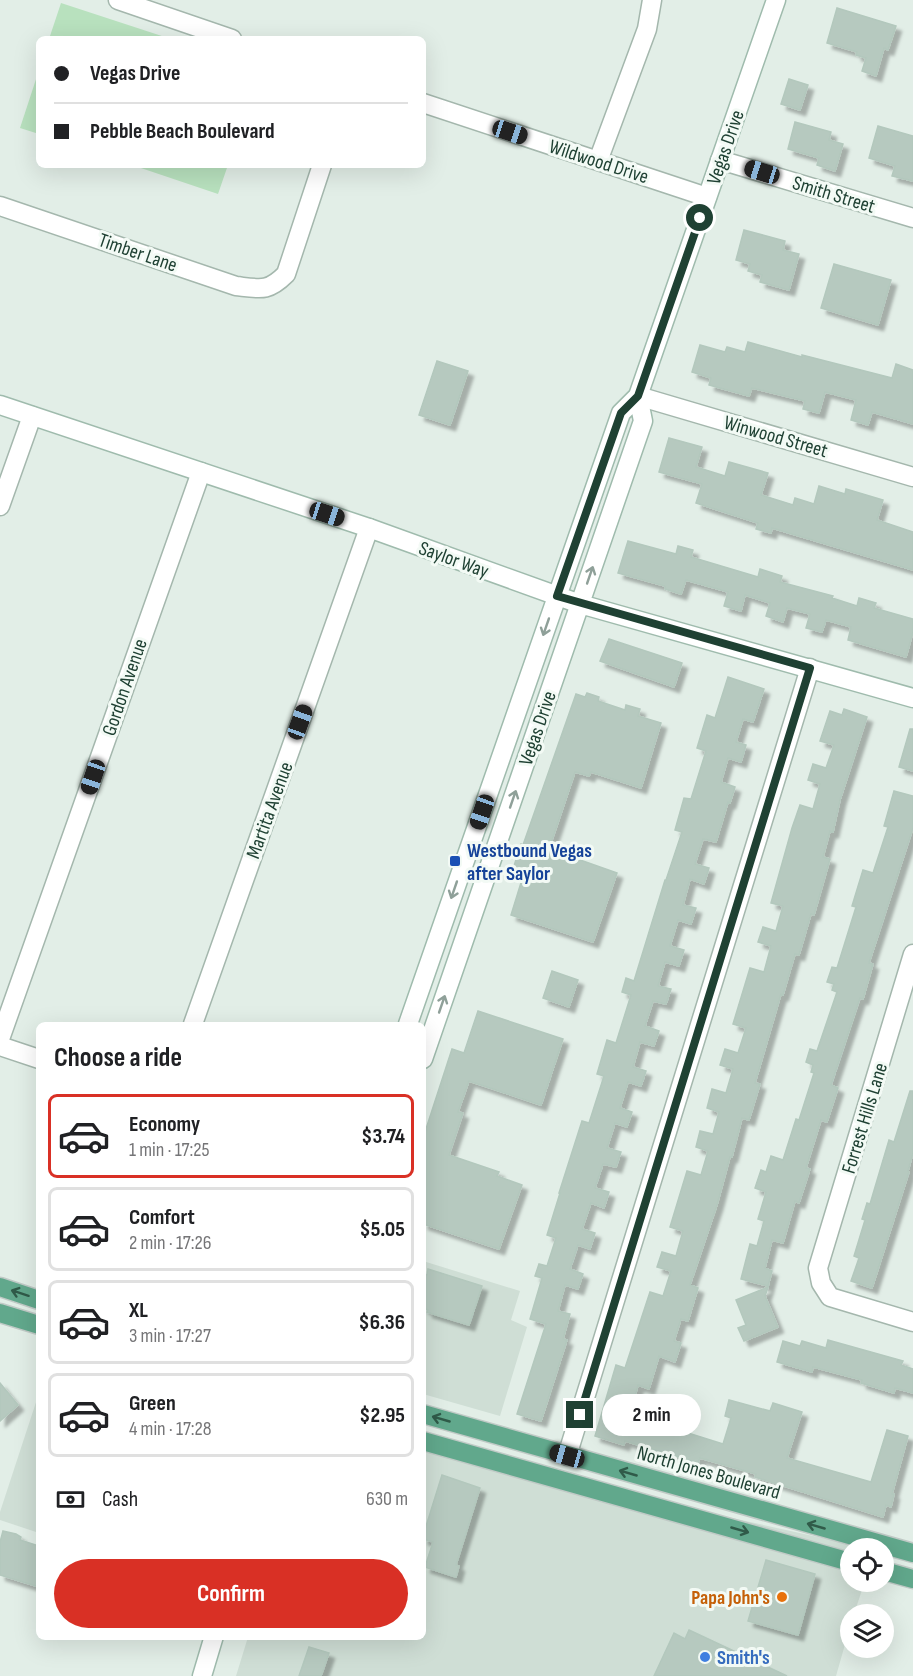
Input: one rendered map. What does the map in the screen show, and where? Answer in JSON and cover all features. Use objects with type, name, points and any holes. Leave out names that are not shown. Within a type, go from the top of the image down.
[{"type":"main road","points":[[0,1287],[36,1299]]},
{"type":"main road","points":[[0,1313],[36,1324]]},
{"type":"main road","name":"North Jones Boulevard","points":[[426,1415],[913,1553]]},
{"type":"main road","points":[[426,1442],[840,1559]]},
{"type":"main road","points":[[502,1464],[567,1456]]},
{"type":"main road","points":[[711,1522],[718,1498]]},
{"type":"main road","points":[[894,1574],[913,1579]]},
{"type":"street","points":[[118,0],[223,36]]},
{"type":"street","points":[[598,161],[646,28],[652,0]]},
{"type":"street","name":"Vegas Drive","points":[[409,1022],[621,413],[638,396],[776,0]]},
{"type":"street","name":"Wildwood Drive","points":[[426,105],[707,197]]},
{"type":"street","name":"Smith Street","points":[[720,160],[913,218]]},
{"type":"street","name":"Timber Lane","points":[[0,206],[236,286],[265,289],[276,284],[286,274],[321,168]]},
{"type":"street","name":"Vegas Drive","points":[[426,1050],[643,421],[638,396]]},
{"type":"street","name":"Winwood Street","points":[[638,396],[913,477]]},
{"type":"street","name":"Saylor Way","points":[[0,405],[369,528],[580,604],[913,698]]},
{"type":"street","points":[[0,506],[32,416]]},
{"type":"street","name":"Gordon Avenue","points":[[0,1039],[201,472]]},
{"type":"street","name":"Martita Avenue","points":[[194,1022],[369,528]]},
{"type":"street","points":[[567,1456],[810,668]]},
{"type":"street","name":"Forrest Hills Lane","points":[[913,954],[818,1268],[821,1282],[830,1297],[913,1322]]},
{"type":"street","points":[[0,1046],[36,1058]]},
{"type":"street","points":[[202,1676],[213,1640]]},
{"type":"shaded area","points":[[426,1262],[520,1291],[511,1320],[527,1327],[500,1416],[426,1395]]},
{"type":"shaded area","points":[[36,1402],[36,1532],[0,1520],[0,1512]]},
{"type":"shaded area","points":[[426,1451],[840,1542],[840,1592],[861,1592],[857,1604],[840,1604],[841,1658],[836,1676],[236,1676],[247,1640],[426,1640]]},
{"type":"green space","points":[[61,3],[162,36],[50,36]]},
{"type":"green space","points":[[36,79],[36,133],[20,128]]},
{"type":"green space","points":[[141,168],[227,168],[218,194]]},
{"type":"building","points":[[837,8],[896,26],[888,50],[884,48],[876,76],[862,71],[866,58],[856,55],[857,52],[827,43]]},
{"type":"building","points":[[789,79],[808,85],[800,110],[781,104]]},
{"type":"building","points":[[795,122],[831,132],[829,140],[843,144],[835,171],[817,165],[819,158],[788,149]]},
{"type":"building","points":[[878,126],[913,136],[913,181],[892,176],[895,166],[869,158]]},
{"type":"building","points":[[744,230],[785,241],[783,250],[799,254],[789,290],[760,282],[762,275],[748,271],[750,264],[736,260]]},
{"type":"building","points":[[834,264],[891,280],[878,325],[821,308]]},
{"type":"building","points":[[748,342],[892,378],[896,364],[913,370],[913,424],[872,412],[868,425],[851,420],[856,400],[825,392],[819,413],[803,409],[805,401],[752,388],[749,396],[709,385],[711,378],[692,372],[700,345],[725,352],[727,347],[745,352]]},
{"type":"building","points":[[437,361],[468,371],[450,425],[419,415]]},
{"type":"building","points":[[669,438],[702,447],[696,467],[725,476],[729,462],[768,473],[761,495],[793,505],[795,498],[814,504],[819,486],[845,494],[846,489],[883,500],[877,520],[913,532],[913,570],[772,528],[771,533],[756,529],[758,523],[696,503],[702,484],[659,472]]},
{"type":"building","points":[[628,541],[676,554],[678,546],[693,550],[691,557],[758,577],[760,569],[782,576],[780,582],[833,596],[832,598],[857,606],[859,598],[876,603],[874,608],[913,619],[913,632],[906,657],[848,640],[851,627],[826,620],[822,632],[806,628],[810,614],[787,608],[783,622],[766,616],[770,603],[745,595],[741,611],[724,606],[728,592],[686,580],[681,594],[665,589],[665,586],[618,573]]},
{"type":"building","points":[[609,639],[682,663],[674,687],[600,661]]},
{"type":"building","points":[[728,677],[764,689],[753,722],[743,719],[736,742],[746,745],[741,762],[728,758],[721,782],[735,787],[716,842],[703,839],[695,864],[709,868],[704,884],[690,879],[683,905],[696,908],[691,924],[678,920],[670,946],[684,950],[679,966],[665,962],[658,986],[671,989],[666,1004],[653,1001],[645,1026],[659,1031],[654,1046],[640,1042],[633,1067],[646,1071],[641,1086],[628,1082],[620,1108],[632,1112],[627,1127],[615,1123],[607,1148],[621,1152],[616,1167],[603,1164],[595,1188],[609,1192],[604,1208],[591,1203],[582,1229],[595,1233],[590,1249],[578,1245],[570,1269],[583,1274],[578,1289],[565,1285],[558,1311],[570,1314],[563,1339],[567,1340],[541,1421],[517,1414],[546,1324],[530,1319],[542,1278],[535,1276],[539,1264],[547,1266],[556,1238],[547,1235],[559,1193],[582,1121],[589,1123],[604,1076],[597,1074],[607,1040],[616,1043],[631,995],[622,992],[626,978],[634,981],[682,832],[675,830],[684,798],[691,799],[706,751],[697,748],[707,715],[715,718]]},
{"type":"building","points":[[587,693],[599,697],[598,701],[625,710],[626,705],[640,709],[638,716],[661,723],[641,788],[591,772],[589,776],[575,772],[549,849],[617,873],[593,942],[511,915],[524,873],[513,869],[521,844],[523,845],[576,694],[585,697]]},
{"type":"building","points":[[844,709],[867,717],[840,800],[833,832],[830,831],[823,857],[830,859],[814,915],[811,914],[799,955],[795,954],[783,995],[781,994],[755,1083],[760,1084],[749,1120],[742,1118],[732,1157],[730,1157],[717,1205],[690,1285],[698,1288],[688,1321],[681,1319],[674,1341],[681,1343],[675,1362],[659,1356],[649,1389],[638,1385],[631,1411],[670,1423],[669,1427],[723,1444],[731,1418],[725,1416],[729,1400],[770,1411],[773,1403],[802,1412],[787,1458],[871,1482],[887,1430],[908,1436],[892,1494],[894,1494],[891,1507],[886,1505],[883,1517],[755,1477],[756,1474],[700,1458],[698,1463],[625,1441],[624,1445],[595,1436],[616,1365],[625,1368],[650,1292],[663,1296],[671,1271],[657,1267],[662,1252],[676,1256],[683,1231],[670,1227],[687,1171],[701,1175],[708,1151],[696,1147],[700,1131],[713,1134],[719,1112],[707,1108],[712,1089],[726,1093],[733,1069],[720,1065],[725,1049],[738,1053],[746,1028],[733,1024],[750,968],[764,972],[771,946],[758,942],[763,927],[776,931],[783,906],[771,903],[792,828],[800,805],[813,809],[820,784],[808,780],[813,764],[826,768],[834,745],[820,741],[830,711],[842,715]]},
{"type":"building","points":[[910,729],[913,729],[913,771],[899,767]]},
{"type":"building","points":[[894,791],[913,796],[913,828],[869,963],[873,964],[863,999],[860,998],[831,1085],[838,1088],[827,1122],[821,1120],[806,1168],[810,1169],[799,1203],[795,1201],[783,1243],[772,1240],[765,1268],[772,1271],[768,1286],[741,1279],[750,1244],[757,1246],[764,1221],[758,1219],[766,1192],[755,1188],[761,1170],[766,1172],[771,1156],[783,1160],[796,1119],[799,1120],[814,1073],[811,1072],[813,1065],[806,1062],[810,1049],[817,1051],[837,992],[832,990],[834,984],[827,982],[832,967],[837,968],[856,907],[852,906],[863,870],[873,873],[888,827],[884,826]]},
{"type":"building","points":[[552,971],[578,980],[569,1007],[543,998]]},
{"type":"building","points":[[478,1011],[563,1039],[541,1105],[469,1081],[458,1112],[463,1113],[449,1155],[499,1172],[497,1176],[522,1185],[499,1249],[426,1225],[426,1129],[452,1049],[464,1053]]},
{"type":"building","points":[[910,1091],[913,1091],[913,1153],[872,1288],[851,1281],[859,1258],[854,1256],[865,1220],[862,1219],[867,1203],[870,1204],[889,1140],[894,1142]]},
{"type":"building","points":[[428,1269],[482,1286],[469,1325],[427,1312]]},
{"type":"building","points":[[768,1287],[765,1296],[778,1327],[744,1341],[738,1328],[746,1325],[736,1300]]},
{"type":"building","points":[[828,1340],[903,1361],[901,1365],[913,1369],[913,1393],[895,1388],[894,1393],[861,1383],[862,1380],[813,1367],[812,1372],[777,1362],[783,1341],[800,1346],[802,1341],[826,1348]]},
{"type":"building","points":[[0,1383],[18,1405],[0,1421]]},
{"type":"building","points":[[442,1475],[480,1488],[456,1565],[459,1566],[456,1577],[426,1567],[433,1542],[426,1540],[426,1526]]},
{"type":"building","points":[[3,1531],[16,1534],[21,1537],[20,1540],[36,1545],[36,1586],[0,1575],[0,1542]]},
{"type":"building","name":"Papa John's","points":[[766,1560],[815,1574],[798,1635],[748,1621]]},
{"type":"building","name":"Smith's","points":[[689,1630],[787,1676],[654,1676],[674,1633],[685,1639]]},
{"type":"building","points":[[309,1647],[329,1653],[321,1676],[299,1676]]},
{"type":"place","name":"Westbound Vegas after Saylor","points":[[455,861]]},
{"type":"place","name":"Papa John's","points":[[782,1597]]},
{"type":"place","name":"Smith's","points":[[705,1657]]},
{"type":"route","points":[[580,1415],[810,668],[557,596],[621,413],[638,396],[700,218]]}]
